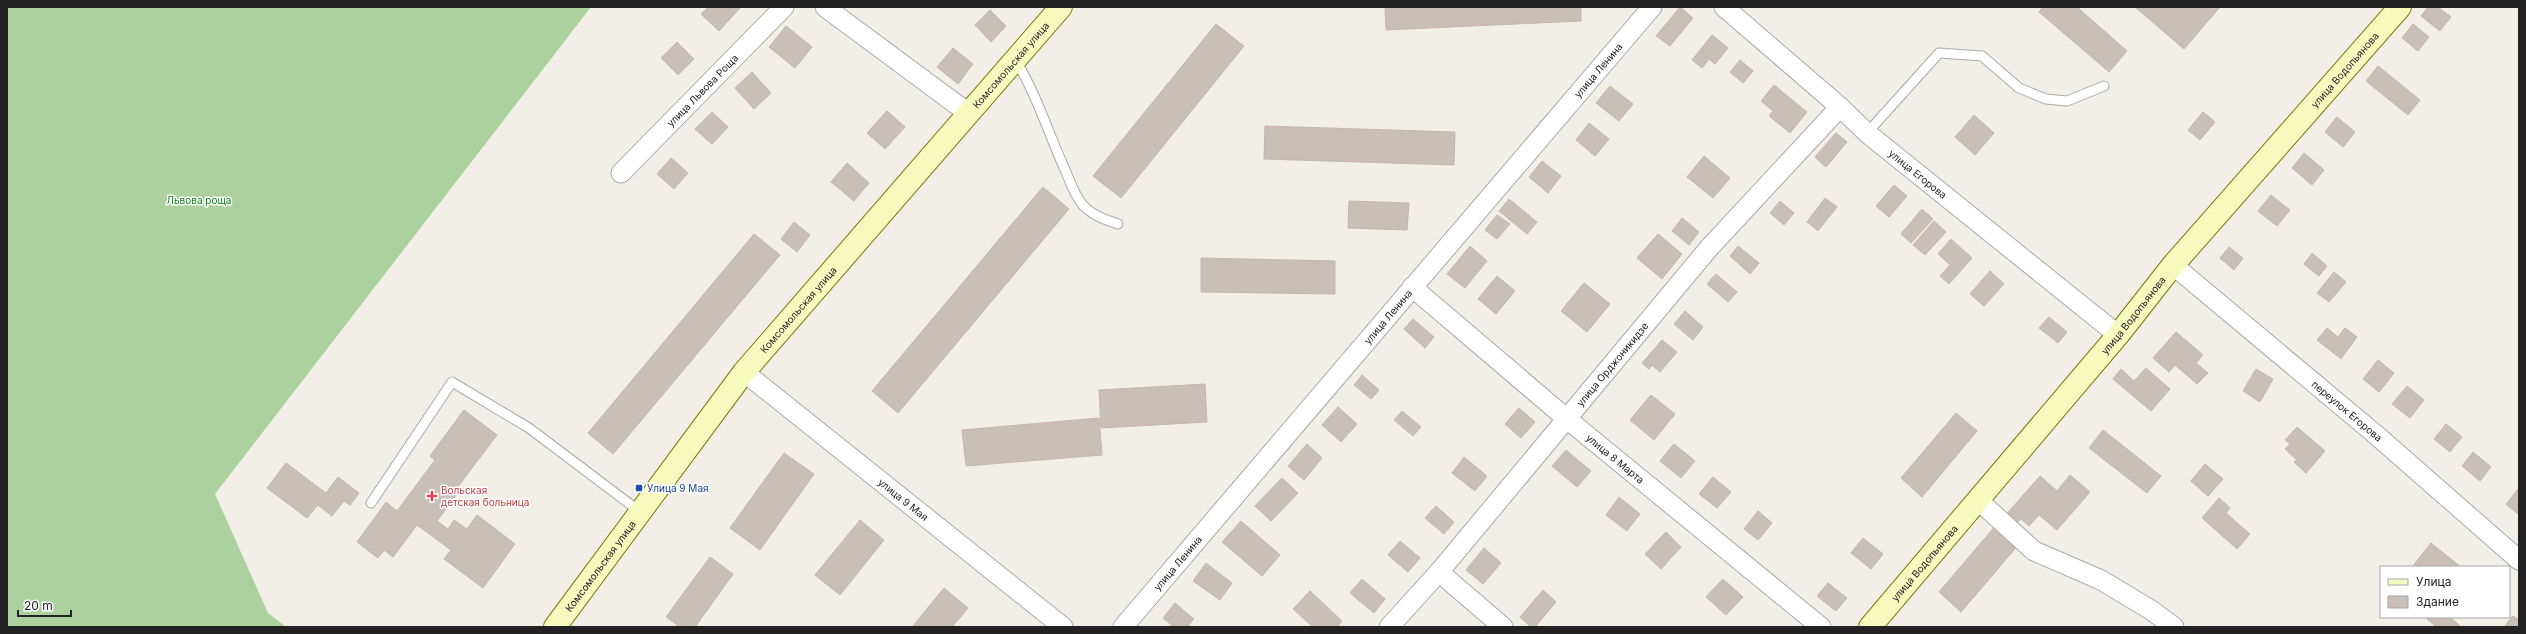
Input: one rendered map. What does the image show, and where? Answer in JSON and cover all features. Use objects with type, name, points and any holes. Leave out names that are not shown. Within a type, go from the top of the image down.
[{"type":"street","name":"улица Львова Роща","points":[[621,173],[784,7]]},
{"type":"street","points":[[825,7],[968,113]]},
{"type":"street","name":"Комсомольская улица","points":[[555,627],[639,511],[744,372],[1061,7]]},
{"type":"street","name":"улица Ленина","points":[[1123,627],[1652,7]]},
{"type":"street","name":"улица Егорова","points":[[1724,7],[1840,107],[1867,133],[2118,335]]},
{"type":"street","name":"улица Водопьянова","points":[[1870,627],[2118,335],[2173,264],[2400,7]]},
{"type":"street","name":"улица Орджоникидзе","points":[[1389,627],[1439,572],[1709,248],[1840,107]]},
{"type":"street","name":"переулок Егорова","points":[[2173,264],[2375,434],[2519,560]]},
{"type":"street","name":"улица 8 Марта","points":[[1412,287],[1567,419],[1821,627]]},
{"type":"street","name":"улица 9 Мая","points":[[744,372],[1063,627]]},
{"type":"street","points":[[1978,500],[2034,551],[2101,580],[2174,627]]},
{"type":"street","points":[[1439,572],[1503,627]]},
{"type":"lane","points":[[1867,133],[1939,53],[1982,56],[2019,88],[2046,99],[2067,101],[2104,86]]},
{"type":"lane","points":[[1015,59],[1028,81],[1048,132],[1073,188],[1086,209],[1118,224]]},
{"type":"lane","points":[[371,504],[452,382],[529,428],[639,511]]},
{"type":"green space","name":"Львова роща","points":[[7,7],[591,7],[215,494],[268,613],[286,627],[7,627]]},
{"type":"building","points":[[708,7],[740,8],[719,31],[701,14]]},
{"type":"building","points":[[1385,7],[1581,7],[1581,21],[1386,30]]},
{"type":"building","points":[[1680,7],[1693,18],[1670,46],[1656,36]]},
{"type":"building","points":[[2043,7],[2077,7],[2127,51],[2109,72],[2039,12]]},
{"type":"building","points":[[2135,7],[2220,7],[2184,49]]},
{"type":"building","points":[[2428,7],[2438,7],[2451,17],[2440,31],[2421,16]]},
{"type":"building","points":[[990,10],[1006,26],[991,42],[975,25]]},
{"type":"building","points":[[1216,24],[1244,46],[1121,198],[1093,176]]},
{"type":"building","points":[[2413,24],[2429,37],[2418,51],[2402,38]]},
{"type":"building","points":[[786,26],[812,47],[795,68],[769,47]]},
{"type":"building","points":[[1712,35],[1728,48],[1715,64],[1709,59],[1702,68],[1692,60]]},
{"type":"building","points":[[677,42],[694,59],[678,75],[661,58]]},
{"type":"building","points":[[953,48],[973,64],[958,84],[937,67]]},
{"type":"building","points":[[1740,60],[1753,71],[1743,83],[1730,72]]},
{"type":"building","points":[[2378,66],[2420,100],[2408,115],[2366,81]]},
{"type":"building","points":[[752,72],[771,93],[754,109],[735,88]]},
{"type":"building","points":[[1774,85],[1807,112],[1790,133],[1769,116],[1773,111],[1761,101]]},
{"type":"building","points":[[1610,86],[1633,104],[1619,121],[1596,103]]},
{"type":"building","points":[[887,111],[905,127],[885,149],[867,133]]},
{"type":"building","points":[[712,112],[728,127],[712,144],[695,129]]},
{"type":"building","points":[[2203,112],[2215,122],[2200,140],[2188,130]]},
{"type":"building","points":[[1974,115],[1994,133],[1975,155],[1955,137]]},
{"type":"building","points":[[2337,117],[2355,132],[2343,147],[2325,132]]},
{"type":"building","points":[[1589,123],[1609,139],[1595,156],[1576,140]]},
{"type":"building","points":[[1265,126],[1455,132],[1454,165],[1264,159]]},
{"type":"building","points":[[1836,133],[1847,142],[1826,167],[1815,157]]},
{"type":"building","points":[[2304,153],[2324,170],[2312,185],[2292,168]]},
{"type":"building","points":[[1704,156],[1730,178],[1713,198],[1687,177]]},
{"type":"building","points":[[671,158],[688,173],[674,189],[657,174]]},
{"type":"building","points":[[1542,161],[1561,176],[1548,193],[1529,177]]},
{"type":"building","points":[[847,163],[869,183],[854,201],[831,182]]},
{"type":"building","points":[[1894,185],[1907,196],[1889,217],[1876,206]]},
{"type":"building","points":[[1043,187],[1069,209],[898,413],[872,391]]},
{"type":"building","points":[[2271,195],[2290,210],[2277,226],[2258,211]]},
{"type":"building","points":[[1825,198],[1837,207],[1818,231],[1807,222]]},
{"type":"building","points":[[1509,199],[1537,222],[1527,234],[1499,211]]},
{"type":"building","points":[[1349,201],[1409,203],[1407,230],[1348,228]]},
{"type":"building","points":[[1780,201],[1794,213],[1784,225],[1770,213]]},
{"type":"building","points":[[1922,209],[1933,219],[1911,243],[1901,234]]},
{"type":"building","points":[[1497,215],[1510,224],[1497,239],[1485,230]]},
{"type":"building","points":[[1682,218],[1699,232],[1689,245],[1672,231]]},
{"type":"building","points":[[1934,221],[1946,232],[1925,255],[1913,245]]},
{"type":"building","points":[[794,222],[810,235],[797,252],[781,239]]},
{"type":"building","points":[[754,234],[780,255],[613,454],[588,433]]},
{"type":"building","points":[[1658,234],[1682,254],[1662,279],[1637,258]]},
{"type":"building","points":[[1951,239],[1972,258],[1949,284],[1940,276],[1950,265],[1938,254]]},
{"type":"building","points":[[1470,246],[1487,261],[1465,288],[1447,274]]},
{"type":"building","points":[[1738,246],[1759,263],[1750,274],[1730,256]]},
{"type":"building","points":[[2229,247],[2243,258],[2234,270],[2220,258]]},
{"type":"building","points":[[2312,253],[2327,266],[2319,276],[2304,264]]},
{"type":"building","points":[[1201,258],[1335,261],[1335,294],[1201,292]]},
{"type":"building","points":[[1990,271],[2004,284],[1984,306],[1970,294]]},
{"type":"building","points":[[2334,272],[2346,282],[2329,302],[2317,293]]},
{"type":"building","points":[[1716,274],[1737,292],[1728,302],[1707,284]]},
{"type":"building","points":[[1497,276],[1515,291],[1496,314],[1478,299]]},
{"type":"building","points":[[1584,283],[1610,304],[1587,332],[1561,311]]},
{"type":"building","points":[[1685,311],[1703,327],[1693,340],[1674,324]]},
{"type":"building","points":[[2049,317],[2067,332],[2058,343],[2039,328]]},
{"type":"building","points":[[1413,319],[1434,337],[1425,348],[1404,329]]},
{"type":"building","points":[[2327,328],[2338,337],[2345,328],[2357,337],[2341,359],[2317,340]]},
{"type":"building","points":[[2176,332],[2203,355],[2196,363],[2208,373],[2197,384],[2175,365],[2169,372],[2153,358]]},
{"type":"building","points":[[1662,340],[1677,352],[1660,372],[1652,365],[1649,369],[1642,363]]},
{"type":"building","points":[[2378,360],[2394,373],[2379,392],[2363,379]]},
{"type":"building","points":[[2146,368],[2170,389],[2151,411],[2113,379],[2121,369],[2134,381]]},
{"type":"building","points":[[2256,369],[2273,379],[2260,402],[2243,391]]},
{"type":"building","points":[[1362,375],[1379,390],[1371,399],[1354,385]]},
{"type":"building","points":[[1205,384],[1207,422],[1101,428],[1099,390]]},
{"type":"building","points":[[2407,386],[2424,400],[2410,418],[2392,404]]},
{"type":"building","points":[[1651,395],[1675,414],[1654,440],[1630,420]]},
{"type":"building","points":[[1338,407],[1357,424],[1341,442],[1322,425]]},
{"type":"building","points":[[1519,408],[1535,422],[1521,438],[1505,424]]},
{"type":"building","name":"Вольская детская больница","points":[[464,410],[497,435],[457,488],[460,490],[437,521],[448,529],[454,520],[467,529],[477,515],[515,544],[483,588],[444,559],[451,550],[417,525],[393,557],[384,550],[378,558],[357,542],[386,502],[397,511],[435,460],[430,456]]},
{"type":"building","points":[[1402,411],[1421,427],[1413,436],[1394,420]]},
{"type":"building","points":[[1956,413],[1977,431],[1922,497],[1901,478]]},
{"type":"building","points":[[1099,418],[1102,455],[966,466],[962,430]]},
{"type":"building","points":[[2446,424],[2462,437],[2450,452],[2434,439]]},
{"type":"building","points":[[2297,427],[2325,451],[2306,473],[2294,462],[2297,460],[2285,449],[2290,444],[2285,440]]},
{"type":"building","points":[[2103,430],[2161,476],[2147,493],[2089,448]]},
{"type":"building","points":[[1307,444],[1322,458],[1304,480],[1288,466]]},
{"type":"building","points":[[1674,444],[1695,461],[1681,478],[1660,461]]},
{"type":"building","points":[[1566,450],[1591,471],[1577,487],[1552,466]]},
{"type":"building","points":[[2473,452],[2491,467],[2480,481],[2462,466]]},
{"type":"building","points":[[784,453],[814,474],[760,550],[730,528]]},
{"type":"building","points":[[1464,457],[1487,476],[1475,491],[1452,473]]},
{"type":"building","points":[[286,463],[326,493],[338,477],[359,493],[350,505],[344,501],[332,516],[318,505],[307,518],[267,488]]},
{"type":"building","points":[[2205,464],[2223,479],[2208,496],[2191,481]]},
{"type":"building","points":[[2070,475],[2090,492],[2057,530],[2039,515],[2029,526],[2021,519],[2014,526],[2004,517],[2040,476],[2057,491]]},
{"type":"building","points":[[1713,477],[1731,492],[1717,508],[1699,494]]},
{"type":"building","points":[[1282,478],[1298,493],[1271,521],[1255,506]]},
{"type":"building","points":[[2519,488],[2519,515],[2506,504]]},
{"type":"building","points":[[1619,497],[1640,514],[1627,531],[1606,515]]},
{"type":"building","points":[[2219,498],[2230,508],[2226,513],[2250,534],[2237,549],[2202,518]]},
{"type":"building","points":[[1436,506],[1454,522],[1444,534],[1425,518]]},
{"type":"building","points":[[1758,511],[1772,523],[1758,540],[1744,529]]},
{"type":"building","points":[[860,520],[884,540],[840,595],[815,575]]},
{"type":"building","points":[[1241,521],[1280,555],[1262,576],[1222,542]]},
{"type":"building","points":[[1997,524],[2020,543],[1961,612],[1939,592]]},
{"type":"building","points":[[1666,532],[1681,547],[1661,569],[1645,554]]},
{"type":"building","points":[[1863,538],[1883,554],[1871,569],[1851,553]]},
{"type":"building","points":[[1400,541],[1420,558],[1408,572],[1388,555]]},
{"type":"building","points":[[2431,543],[2460,566],[2413,566]]},
{"type":"building","points":[[1484,548],[1501,563],[1483,584],[1466,570]]},
{"type":"building","points":[[710,557],[733,574],[695,627],[680,627],[666,617]]},
{"type":"building","points":[[1206,563],[1232,583],[1220,600],[1193,581]]},
{"type":"building","points":[[1362,579],[1385,599],[1374,613],[1350,593]]},
{"type":"building","points":[[1723,579],[1743,597],[1726,615],[1706,597]]},
{"type":"building","points":[[1828,583],[1847,598],[1836,611],[1817,596]]},
{"type":"building","points":[[944,588],[968,608],[952,627],[912,627]]},
{"type":"building","points":[[1543,590],[1556,602],[1535,627],[1531,627],[1520,617]]},
{"type":"building","points":[[1310,591],[1342,621],[1337,627],[1313,627],[1293,609]]},
{"type":"building","points":[[1175,603],[1194,619],[1187,627],[1174,627],[1163,618]]},
{"type":"building","points":[[2513,616],[2519,620],[2519,627],[2504,627]]},
{"type":"building","points":[[2426,618],[2451,618],[2461,627],[2436,627]]},
{"type":"place","name":"Улица 9 Мая","points":[[639,488]]},
{"type":"place","name":"Вольская детская больница","points":[[432,496]]}]
